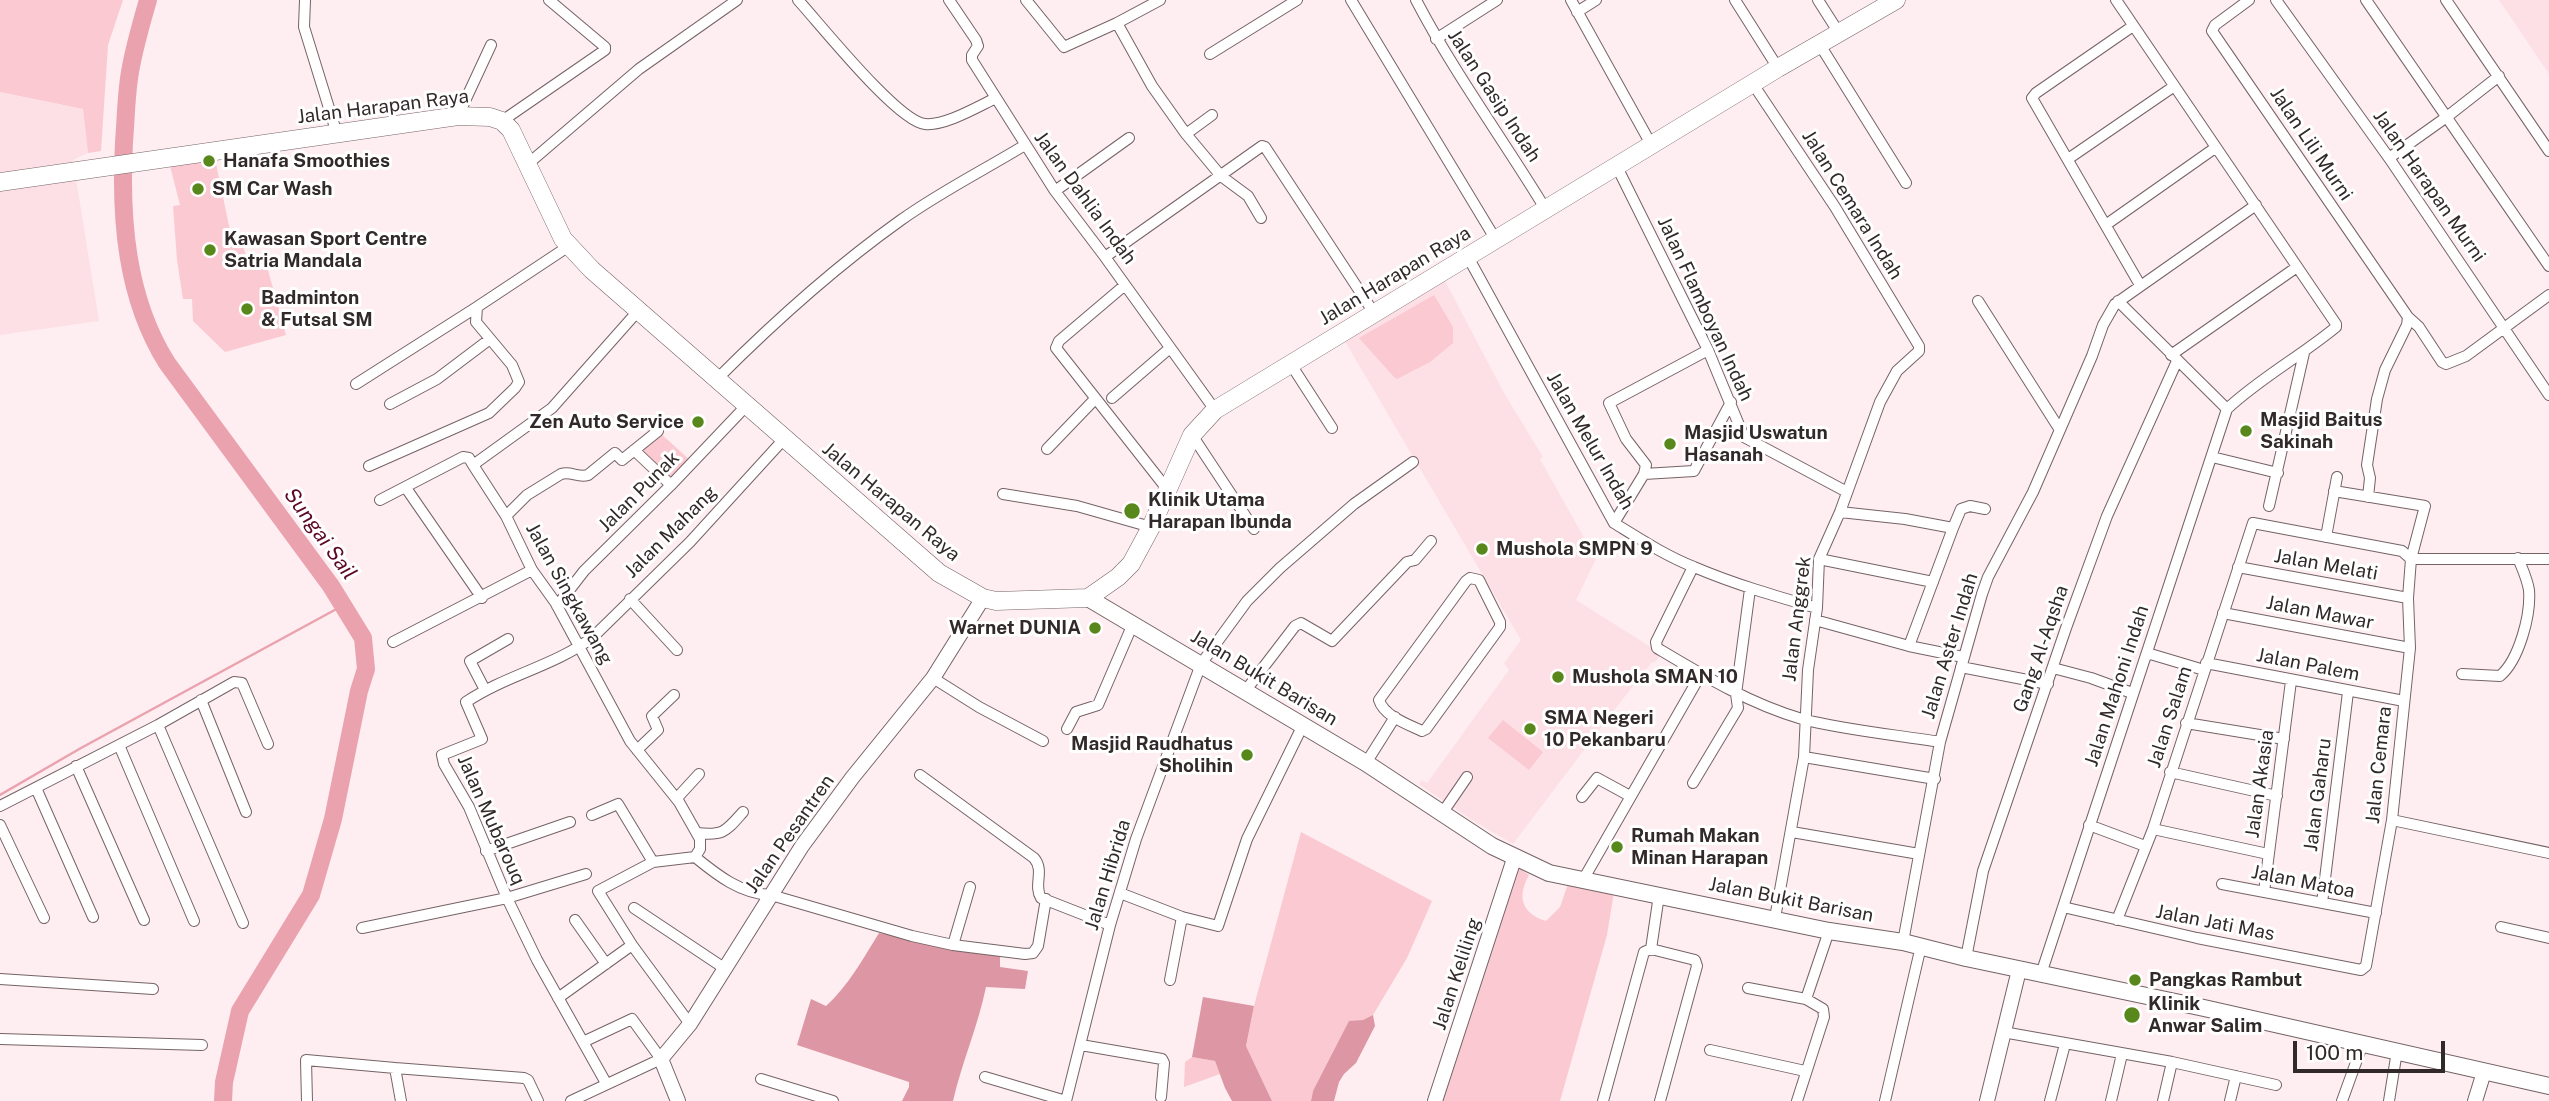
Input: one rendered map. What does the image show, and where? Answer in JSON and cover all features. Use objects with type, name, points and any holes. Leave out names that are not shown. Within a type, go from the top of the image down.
[{"type":"main road","name":"Jalan Harapan Raya","points":[[0,182],[458,116],[480,116],[502,121],[515,136],[559,231],[569,246],[638,311],[939,573],[983,598],[1010,602],[1088,598],[1118,577],[1131,564],[1151,527],[1192,435],[1214,410],[1890,1]]},
{"type":"main road","name":"Jalan Bukit Barisan","points":[[1088,598],[1246,690],[1443,812],[1492,846],[1514,859],[1549,873],[1829,931],[1903,942],[2549,1086]]},
{"type":"street","points":[[305,0],[304,27],[337,134]]},
{"type":"street","points":[[502,121],[605,50],[605,47],[549,0]]},
{"type":"street","points":[[529,163],[639,69],[737,0]]},
{"type":"street","points":[[798,0],[867,77],[906,116],[921,124],[938,123],[996,99]]},
{"type":"street","name":"Jalan Dahlia Indah","points":[[949,0],[976,40],[978,46],[972,60],[1025,145],[1055,191],[1214,410]]},
{"type":"street","points":[[1026,0],[1064,47],[1160,0]]},
{"type":"street","points":[[1210,54],[1297,0]]},
{"type":"street","points":[[1351,0],[1496,240]]},
{"type":"street","name":"Jalan Gasip Indah","points":[[1416,0],[1436,39],[1546,210]]},
{"type":"street","points":[[1436,39],[1497,0]]},
{"type":"street","points":[[1571,0],[1652,146]]},
{"type":"street","points":[[1577,12],[1596,0]]},
{"type":"street","points":[[1735,0],[1778,68]]},
{"type":"street","points":[[1818,0],[1839,33]]},
{"type":"street","points":[[2116,0],[2215,148],[2256,205],[2336,324],[2304,353],[2249,389],[2227,409],[2119,301],[2256,205]]},
{"type":"street","name":"Jalan Lili Murni","points":[[2249,0],[2215,25],[2212,31],[2408,317],[2419,327],[2442,362],[2446,364],[2466,356],[2505,329]]},
{"type":"street","name":"Jalan Harapan Murni","points":[[2276,0],[2389,158],[2549,395]]},
{"type":"street","points":[[2366,0],[2549,266]]},
{"type":"street","points":[[2446,0],[2549,151]]},
{"type":"street","points":[[1117,23],[1152,86],[1186,134],[1221,176],[1248,196],[1261,218]]},
{"type":"street","points":[[2133,26],[2032,98],[2140,285]]},
{"type":"street","points":[[458,116],[491,45]]},
{"type":"street","points":[[1820,45],[1906,183]]},
{"type":"street","points":[[2389,158],[2499,76]]},
{"type":"street","name":"Jalan Cemara Indah","points":[[1753,84],[1835,207],[1919,346]]},
{"type":"street","points":[[2068,159],[2173,86]]},
{"type":"street","points":[[1186,134],[1212,115]]},
{"type":"street","points":[[1055,191],[1129,138]]},
{"type":"street","points":[[718,378],[761,335],[900,220],[1025,145]]},
{"type":"street","points":[[1105,257],[1259,148],[1265,148],[1374,313]]},
{"type":"street","points":[[2106,224],[2215,148]]},
{"type":"street","name":"Jalan Flamboyan Indah","points":[[1617,166],[1708,350],[1742,433],[1747,439],[1847,492]]},
{"type":"street","points":[[356,384],[569,246]]},
{"type":"street","name":"Jalan Melur Indah","points":[[1468,257],[1614,523],[1657,550],[1693,567],[1750,589],[1817,608]]},
{"type":"street","points":[[2174,358],[2297,267]]},
{"type":"street","points":[[1125,285],[1056,345],[1167,489]]},
{"type":"street","points":[[2505,329],[2549,295]]},
{"type":"street","points":[[1978,301],[2060,430]]},
{"type":"street","name":"Jalan Aster Indah","points":[[1903,942],[1940,742],[1988,577],[2033,492],[2103,326],[2119,301]]},
{"type":"street","points":[[369,466],[489,413],[515,388],[519,382],[512,365],[476,322],[477,307]]},
{"type":"street","points":[[380,500],[463,457],[469,458],[473,465],[552,408],[638,311]]},
{"type":"street","points":[[2334,491],[2368,497],[2370,478],[2367,465],[2377,399],[2385,370],[2407,325],[2408,317]]},
{"type":"street","points":[[390,404],[437,379],[490,340]]},
{"type":"street","name":"Jalan Anggrek","points":[[1775,919],[1804,757],[1804,719],[1817,608],[1819,559],[1840,512],[1880,402],[1894,376],[1917,354],[1919,346]]},
{"type":"street","points":[[1112,398],[1170,348]]},
{"type":"street","points":[[1614,523],[1644,474],[1646,465],[1626,439],[1609,403],[1708,350]]},
{"type":"street","points":[[2269,506],[2304,353]]},
{"type":"street","name":"Gang Al-Aqsha","points":[[1966,958],[1983,871],[2066,628],[2108,516],[2174,358]]},
{"type":"street","points":[[1290,363],[1332,428]]},
{"type":"street","points":[[1047,449],[1095,399]]},
{"type":"street","points":[[1644,474],[1694,471],[1731,402]]},
{"type":"street","name":"Jalan Punak","points":[[556,606],[584,571],[747,405]]},
{"type":"street","name":"Jalan Mahoni Indah","points":[[2040,974],[2227,409]]},
{"type":"street","points":[[506,516],[527,495],[561,474],[567,472],[583,477],[615,453],[622,460],[657,431]]},
{"type":"street","points":[[1192,435],[1254,529]]},
{"type":"street","name":"Jalan Mahang","points":[[580,647],[690,542],[784,439]]},
{"type":"street","points":[[634,450],[671,485]]},
{"type":"street","points":[[2212,457],[2278,473]]},
{"type":"street","name":"Jalan Hibrida","points":[[1066,1101],[1110,925],[1139,832],[1200,664],[1247,601],[1280,568],[1354,504],[1413,462]]},
{"type":"street","name":"Jalan Singkawang","points":[[473,465],[506,516],[532,570],[580,647],[606,699],[637,750],[677,798],[697,833]]},
{"type":"street","points":[[2337,477],[2326,537],[2402,551],[2412,559],[2549,559]]},
{"type":"street","points":[[406,488],[482,597]]},
{"type":"street","points":[[1003,494],[1077,506],[1151,527]]},
{"type":"street","name":"Jalan Cemara","points":[[2361,970],[2366,966],[2392,820],[2410,648],[2408,598],[2412,559],[2425,506],[2368,497]]},
{"type":"street","points":[[1909,646],[1961,509],[1970,506],[1985,509]]},
{"type":"street","points":[[1840,512],[1905,519],[1953,528]]},
{"type":"street","name":"Jalan Salam","points":[[2117,920],[2152,829],[2253,523],[2326,537]]},
{"type":"street","points":[[1246,690],[1295,626],[1301,623],[1332,640],[1407,562],[1415,560],[1431,541]]},
{"type":"street","points":[[2462,674],[2476,677],[2500,676],[2510,668],[2523,631],[2529,591],[2518,558]]},
{"type":"street","points":[[1819,559],[1933,582]]},
{"type":"street","points":[[1693,567],[1656,643],[1657,648],[1736,694],[1774,710],[1804,719],[1940,742]]},
{"type":"street","name":"Jalan Melati","points":[[2238,567],[2408,598]]},
{"type":"street","points":[[393,642],[532,570]]},
{"type":"street","points":[[1476,578],[1500,622],[1500,628],[1424,730],[1395,718],[1381,706],[1379,699],[1466,581],[1476,578]]},
{"type":"street","points":[[1693,783],[1738,708],[1736,694],[1750,589]]},
{"type":"street","name":"Jalan Pesantren","points":[[662,1059],[691,1024],[802,846],[852,778],[933,678],[983,598]]},
{"type":"street","points":[[630,599],[677,650]]},
{"type":"street","name":"Jalan Mawar","points":[[2223,613],[2410,648]]},
{"type":"street","points":[[1815,620],[2048,684]]},
{"type":"street","points":[[1067,729],[1076,712],[1098,705],[1132,626]]},
{"type":"street","points":[[508,639],[470,661],[485,690],[580,647]]},
{"type":"street","name":"Jalan Palem","points":[[2147,653],[2205,666],[2404,701]]},
{"type":"street","points":[[2053,668],[2132,693]]},
{"type":"street","points":[[1583,880],[1701,674]]},
{"type":"street","points":[[933,678],[979,707],[1044,741]]},
{"type":"street","name":"Jalan Akasia","points":[[2264,892],[2291,681]]},
{"type":"street","points":[[0,806],[158,725],[234,682],[242,683],[268,744]]},
{"type":"street","name":"Jalan Mubarouq","points":[[485,690],[466,702],[482,739],[442,755],[444,764],[469,807],[506,898],[606,1083]]},
{"type":"street","name":"Jalan Gaharu","points":[[2322,903],[2348,692]]},
{"type":"street","points":[[637,750],[658,730],[652,716],[674,695]]},
{"type":"street","points":[[201,700],[246,812]]},
{"type":"street","points":[[1366,764],[1395,718]]},
{"type":"street","points":[[2186,723],[2284,738]]},
{"type":"street","points":[[158,725],[243,923]]},
{"type":"street","points":[[1120,893],[1182,917],[1218,926],[1247,839],[1302,727]]},
{"type":"street","points":[[119,745],[194,921]]},
{"type":"street","points":[[1804,757],[1935,779]]},
{"type":"street","points":[[76,766],[144,920]]},
{"type":"street","points":[[2170,772],[2277,796]]},
{"type":"street","points":[[677,798],[699,774]]},
{"type":"street","points":[[920,775],[1034,858],[1040,867],[1038,894],[1041,898],[1110,925]]},
{"type":"street","points":[[1443,812],[1467,777]]},
{"type":"street","points":[[1582,797],[1597,778],[1630,796]]},
{"type":"street","points":[[36,788],[93,917]]},
{"type":"street","points":[[592,815],[620,805],[641,846],[653,862]]},
{"type":"street","points":[[695,857],[701,844],[697,833],[718,835],[725,832],[743,812]]},
{"type":"street","points":[[2392,820],[2549,853]]},
{"type":"street","points":[[486,852],[570,822]]},
{"type":"street","points":[[0,825],[44,918]]},
{"type":"street","points":[[2089,825],[2145,846]]},
{"type":"street","points":[[2152,829],[2267,854]]},
{"type":"street","points":[[1792,832],[1919,854]]},
{"type":"street","points":[[691,1024],[632,945],[598,891],[653,862],[695,857],[719,876],[756,895],[771,895],[878,928],[953,945],[1025,954],[1033,953],[1038,946],[1046,899]]},
{"type":"street","name":"Jalan Keliling","points":[[1435,1101],[1514,859]]},
{"type":"street","points":[[362,928],[506,898],[586,874]]},
{"type":"street","name":"Jalan Matoa","points":[[2222,884],[2376,914]]},
{"type":"street","points":[[953,945],[970,887]]},
{"type":"street","points":[[1651,949],[1659,895]]},
{"type":"street","name":"Jalan Jati Mas","points":[[2063,907],[2361,970]]},
{"type":"street","points":[[634,908],[724,968]]},
{"type":"street","points":[[1170,980],[1182,917]]},
{"type":"street","points":[[575,920],[606,964]]},
{"type":"street","points":[[2501,927],[2549,938]]},
{"type":"street","points":[[1806,999],[1829,931]]},
{"type":"street","points":[[558,998],[632,945]]},
{"type":"street","points":[[1885,1101],[1921,946]]},
{"type":"street","points":[[1603,1101],[1644,952],[1651,949],[1695,960],[1697,966],[1660,1101]]},
{"type":"street","points":[[1987,1101],[2019,970]]},
{"type":"street","points":[[0,979],[153,989]]},
{"type":"street","points":[[1748,988],[1806,999],[1823,1009],[1824,1017],[1797,1101]]},
{"type":"street","points":[[583,1042],[632,1019],[662,1059],[678,1101]]},
{"type":"street","points":[[2003,1032],[2172,1062],[2276,1085]]},
{"type":"street","points":[[0,1039],[202,1045]]},
{"type":"street","points":[[2342,1101],[2362,1043]]},
{"type":"street","points":[[2050,1101],[2065,1044]]},
{"type":"street","points":[[1081,1045],[1162,1059],[1164,1063],[1161,1097]]},
{"type":"street","points":[[1710,1050],[1805,1071]]},
{"type":"street","points":[[2389,1101],[2397,1051]]},
{"type":"street","points":[[2112,1101],[2122,1054]]},
{"type":"street","points":[[572,1101],[662,1059]]},
{"type":"street","points":[[307,1101],[306,1060],[524,1077],[538,1101]]},
{"type":"street","points":[[2163,1101],[2172,1062]]},
{"type":"street","points":[[395,1068],[401,1101]]},
{"type":"street","points":[[2475,1101],[2484,1072]]},
{"type":"street","points":[[2230,1101],[2236,1076]]},
{"type":"street","points":[[985,1077],[1066,1101]]},
{"type":"street","points":[[761,1079],[833,1101]]},
{"type":"shaded area","points":[[0,0],[123,0],[108,45],[101,151],[88,153],[83,109],[0,92]]},
{"type":"shaded area","points":[[2499,0],[2549,0],[2549,74]]},
{"type":"shaded area","points":[[0,92],[83,109],[88,153],[73,160],[99,321],[0,335]]},
{"type":"shaded area","name":"Kawasan Sport Centre Satria Mandala","points":[[214,154],[233,245],[242,244],[246,255],[264,256],[286,335],[225,352],[193,321],[192,299],[183,299],[173,206],[180,205],[169,162]]},
{"type":"shaded area","points":[[1443,277],[1596,559],[1576,600],[1662,654],[1652,662],[1615,709],[1513,844],[1419,784],[1422,780],[1427,783],[1509,670],[1504,663],[1521,640],[1343,338]]},
{"type":"shaded area","points":[[1434,295],[1453,327],[1453,343],[1430,362],[1397,379],[1359,338]]},
{"type":"shaded area","points":[[659,432],[691,461],[672,480],[640,450]]},
{"type":"shaded area","points":[[1503,720],[1543,752],[1529,770],[1488,738]]},
{"type":"shaded area","points":[[1301,832],[1432,901],[1407,958],[1373,1015],[1363,1020],[1313,1091],[1311,1101],[1272,1101],[1246,1046],[1254,1006]]},
{"type":"shaded area","points":[[1519,868],[1529,875],[1523,890],[1526,909],[1546,921],[1560,907],[1568,884],[1614,892],[1607,935],[1560,1101],[1437,1101]]},
{"type":"shaded area","points":[[879,933],[1000,956],[1000,967],[1028,971],[1025,989],[986,987],[953,1101],[902,1101],[909,1082],[797,1045],[811,999],[826,1006],[848,981]]},
{"type":"shaded area","points":[[1203,997],[1254,1006],[1246,1046],[1272,1101],[1232,1101],[1215,1061],[1192,1057]]},
{"type":"shaded area","points":[[1373,1015],[1375,1026],[1356,1063],[1339,1082],[1334,1101],[1311,1101],[1313,1091],[1349,1021],[1363,1020]]},
{"type":"shaded area","points":[[1192,1057],[1215,1061],[1220,1074],[1184,1087],[1185,1062]]},
{"type":"waterway","name":"Sungai Sail","points":[[148,0],[129,81],[123,171],[125,228],[134,285],[142,312],[167,363],[331,586],[363,638],[366,669],[359,691],[333,819],[311,895],[240,1011],[224,1082],[223,1101]]},
{"type":"waterway","points":[[0,795],[342,606]]},
{"type":"place","name":"Hanafa Smoothies","points":[[209,161]]},
{"type":"place","name":"SM Car Wash","points":[[198,189]]},
{"type":"place","name":"Kawasan Sport Centre Satria Mandala","points":[[210,250]]},
{"type":"place","name":"Badminton & Futsal SM","points":[[247,309]]},
{"type":"place","name":"Zen Auto Service","points":[[698,422]]},
{"type":"place","name":"Masjid Baitus Sakinah","points":[[2246,431]]},
{"type":"place","name":"Masjid Uswatun Hasanah","points":[[1670,444]]},
{"type":"place","name":"Klinik Utama Harapan Ibunda","points":[[1132,511]]},
{"type":"place","name":"Mushola SMPN 9","points":[[1482,549]]},
{"type":"place","name":"Warnet DUNIA","points":[[1095,628]]},
{"type":"place","name":"Mushola SMAN 10","points":[[1558,677]]},
{"type":"place","name":"SMA Negeri 10 Pekanbaru","points":[[1530,729]]},
{"type":"place","name":"Masjid Raudhatus Sholihin","points":[[1247,755]]},
{"type":"place","name":"Rumah Makan Minan Harapan","points":[[1617,847]]},
{"type":"place","name":"Pangkas Rambut","points":[[2135,980]]},
{"type":"place","name":"Klinik Anwar Salim","points":[[2132,1015]]}]
